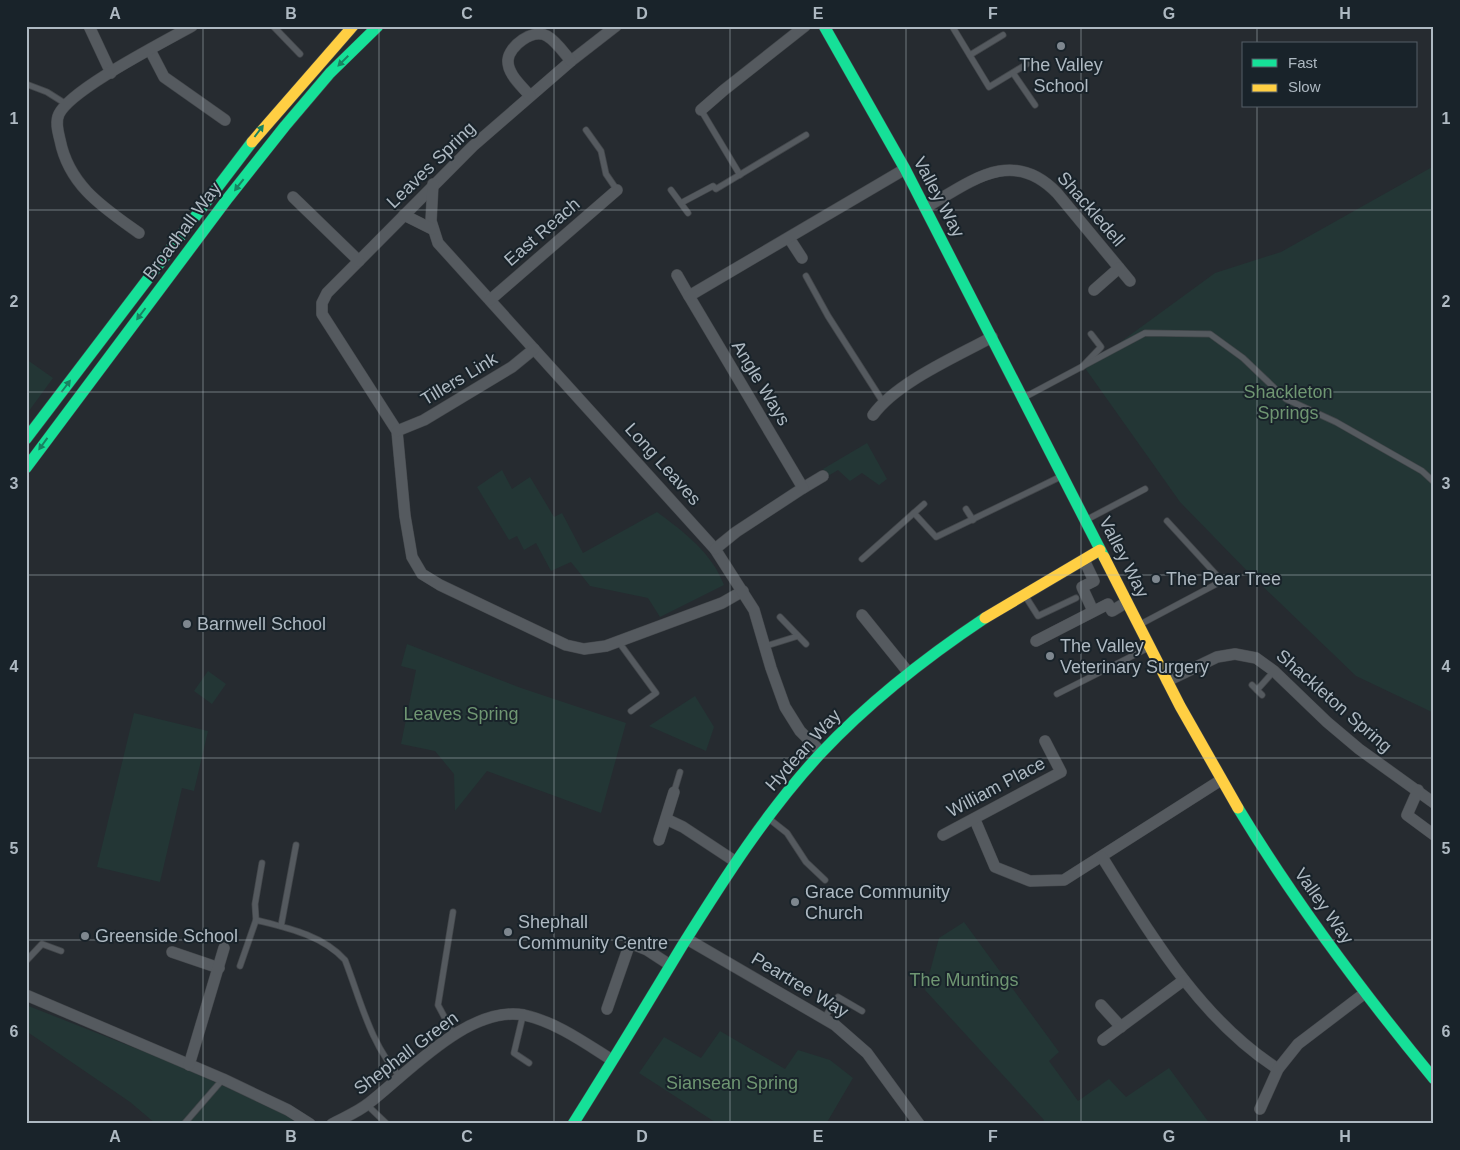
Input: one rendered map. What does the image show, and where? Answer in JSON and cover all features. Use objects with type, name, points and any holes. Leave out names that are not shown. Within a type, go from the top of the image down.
[{"type":"main road","name":"Broadhall Way","points":[[26,439],[265,124],[353,26]]},
{"type":"main road","name":"Broadhall Way","points":[[26,468],[222,206],[285,126],[330,73],[378,26]]},
{"type":"main road","name":"Valley Way","points":[[824,26],[866,96],[905,169],[1086,520],[1167,682],[1222,780],[1257,840],[1309,917],[1365,993],[1434,1079]]},
{"type":"main road","name":"Hydean Way","points":[[572,1124],[736,862],[767,817],[821,752],[878,697],[908,672],[971,626],[1022,592],[1100,550]]},
{"type":"street","points":[[89,26],[111,72]]},
{"type":"street","points":[[139,233],[97,204],[79,185],[62,150],[58,130],[58,115],[66,104],[111,72],[192,26]]},
{"type":"street","name":"Leaves Spring","points":[[616,26],[530,96],[433,184],[327,293],[322,303],[322,314],[397,431],[405,516],[412,557],[422,574],[440,585],[566,645],[593,649],[722,603],[743,591]]},
{"type":"street","points":[[701,110],[806,26]]},
{"type":"street","points":[[530,96],[510,71],[508,62],[510,54],[524,40],[536,34],[546,36],[571,61]]},
{"type":"street","points":[[150,50],[164,77],[225,120]]},
{"type":"street","points":[[689,296],[905,169]]},
{"type":"street","name":"Shackledell","points":[[925,208],[998,170],[1029,172],[1046,182],[1057,193],[1130,281]]},
{"type":"street","points":[[404,215],[432,229],[433,184]]},
{"type":"street","name":"East Reach","points":[[490,300],[617,190]]},
{"type":"street","points":[[293,197],[359,261]]},
{"type":"street","name":"Long Leaves","points":[[432,229],[438,243],[715,549],[754,610],[785,707],[800,731],[821,752]]},
{"type":"street","points":[[789,238],[802,258]]},
{"type":"street","name":"Shackledell","points":[[1094,290],[1119,268]]},
{"type":"street","name":"Angle Ways","points":[[677,275],[803,488]]},
{"type":"street","points":[[873,415],[883,402],[908,384],[992,337]]},
{"type":"street","name":"Tillers Link","points":[[397,431],[414,427],[512,367],[534,349]]},
{"type":"street","points":[[715,549],[736,532],[823,476]]},
{"type":"street","points":[[1084,560],[1094,581],[1082,587],[1093,611]]},
{"type":"street","points":[[1036,641],[1108,604],[1112,611],[1127,602]]},
{"type":"street","points":[[862,615],[908,672]]},
{"type":"street","name":"Shackleton Spring","points":[[1167,682],[1205,662],[1226,654],[1246,655],[1256,658],[1274,670],[1327,722],[1376,763],[1418,790],[1434,803]]},
{"type":"street","name":"William Place","points":[[943,835],[1061,772],[1044,741]]},
{"type":"street","points":[[974,820],[995,866],[1030,881],[1064,880],[1102,858],[1222,780]]},
{"type":"street","points":[[1418,790],[1407,815],[1434,835]]},
{"type":"street","points":[[659,840],[674,792]]},
{"type":"street","points":[[666,819],[683,827],[736,862]]},
{"type":"street","points":[[1102,858],[1184,980],[1232,1035],[1249,1050],[1278,1069]]},
{"type":"street","name":"Peartree Way","points":[[687,939],[825,1017],[866,1053],[919,1124]]},
{"type":"street","points":[[607,1009],[630,943],[647,950],[670,965]]},
{"type":"street","points":[[189,1065],[224,948]]},
{"type":"street","points":[[172,952],[219,968]]},
{"type":"street","points":[[1103,1040],[1184,980]]},
{"type":"street","points":[[1260,1109],[1278,1069],[1308,1034],[1365,993]]},
{"type":"street","points":[[26,995],[223,1080],[288,1110],[310,1124]]},
{"type":"street","points":[[1101,1005],[1121,1027]]},
{"type":"street","name":"Shephall Green","points":[[332,1124],[367,1105],[454,1035],[492,1018],[510,1014],[523,1015],[557,1028],[612,1060]]},
{"type":"lane","points":[[273,26],[300,54]]},
{"type":"lane","points":[[952,26],[989,87],[1027,64]]},
{"type":"lane","points":[[970,56],[1003,36]]},
{"type":"lane","points":[[1013,73],[1035,105]]},
{"type":"lane","points":[[26,84],[47,92],[66,104]]},
{"type":"lane","points":[[701,110],[740,175]]},
{"type":"lane","points":[[586,130],[602,151],[606,174],[617,190]]},
{"type":"lane","points":[[681,203],[713,186],[716,189],[806,135]]},
{"type":"lane","points":[[671,190],[688,213]]},
{"type":"lane","points":[[806,276],[828,316],[883,402]]},
{"type":"lane","points":[[1023,398],[1079,370],[1145,333],[1210,334],[1242,358],[1286,399],[1345,427],[1422,471],[1434,482]]},
{"type":"lane","points":[[1079,370],[1101,347],[1091,334]]},
{"type":"lane","points":[[914,513],[936,537],[1063,476]]},
{"type":"lane","points":[[1086,520],[1145,488]]},
{"type":"lane","points":[[862,559],[924,504]]},
{"type":"lane","points":[[966,509],[972,520]]},
{"type":"lane","points":[[1139,625],[1222,582],[1168,521]]},
{"type":"lane","points":[[1022,592],[1038,616],[1076,598]]},
{"type":"lane","points":[[780,617],[806,644]]},
{"type":"lane","points":[[766,646],[798,636]]},
{"type":"lane","points":[[618,641],[656,693],[631,711]]},
{"type":"lane","points":[[1057,694],[1150,647]]},
{"type":"lane","points":[[1262,695],[1255,688],[1274,670]]},
{"type":"lane","points":[[674,792],[680,772]]},
{"type":"lane","points":[[767,817],[787,833],[806,862],[825,880]]},
{"type":"lane","points":[[281,926],[296,846]]},
{"type":"lane","points":[[240,966],[256,920],[255,904],[262,863]]},
{"type":"lane","points":[[453,912],[438,1005],[454,1035]]},
{"type":"lane","points":[[256,920],[315,937],[336,950],[345,960],[372,1033],[386,1061],[401,1078]]},
{"type":"lane","points":[[26,962],[42,944],[61,951]]},
{"type":"lane","points":[[825,1017],[838,997],[862,1011]]},
{"type":"lane","points":[[523,1015],[514,1053],[529,1064]]},
{"type":"lane","points":[[184,1124],[223,1080]]},
{"type":"lane","points":[[367,1105],[387,1124]]},
{"type":"green space","name":"Shackleton Springs","points":[[1434,166],[1434,713],[1356,676],[1252,576],[1180,502],[1085,368],[1215,273],[1281,252]]},
{"type":"green space","points":[[26,359],[53,378],[26,415]]},
{"type":"green space","points":[[867,443],[887,479],[879,485],[862,473],[850,481],[838,470],[828,476],[823,469]]},
{"type":"green space","points":[[502,470],[512,489],[530,477],[554,517],[562,513],[583,553],[657,512],[687,535],[705,553],[719,573],[724,585],[660,617],[648,598],[590,586],[571,562],[551,571],[536,543],[524,550],[517,536],[509,540],[477,487]]},
{"type":"green space","points":[[407,644],[521,688],[626,723],[601,813],[487,771],[455,811],[454,774],[435,751],[401,744],[416,670],[401,666]]},
{"type":"green space","points":[[208,671],[226,684],[212,704],[194,691]]},
{"type":"green space","points":[[695,696],[714,727],[706,751],[649,726]]},
{"type":"green space","points":[[134,713],[208,731],[194,791],[182,788],[160,882],[97,867]]},
{"type":"green space","name":"The Muntings","points":[[964,922],[1059,1052],[1049,1061],[1078,1101],[1109,1079],[1126,1097],[1169,1068],[1210,1124],[1041,1124],[1044,1120],[925,990],[939,938]]},
{"type":"green space","points":[[26,1005],[183,1067],[288,1116],[297,1124],[156,1124],[130,1102],[26,1031]]},
{"type":"green space","name":"Siansean Spring","points":[[720,1031],[785,1069],[798,1050],[830,1060],[853,1078],[826,1124],[718,1124],[639,1073],[664,1037],[701,1058]]},
{"type":"traffic: fast","points":[[26,468],[228,198],[285,126],[330,73],[378,26]]},
{"type":"traffic: fast","points":[[824,26],[905,169],[1104,557]]},
{"type":"traffic: fast","points":[[26,439],[252,142]]},
{"type":"traffic: fast","points":[[573,1124],[714,896],[782,798],[821,753],[879,698],[941,649],[985,618]]},
{"type":"traffic: fast","points":[[1238,808],[1283,879],[1331,947],[1434,1079]]},
{"type":"traffic: slow","points":[[252,142],[353,26]]},
{"type":"traffic: slow","points":[[985,618],[1100,550]]},
{"type":"traffic: slow","points":[[1104,557],[1180,706],[1238,808]]},
{"type":"place","name":"The Valley School","points":[[1061,46]]},
{"type":"place","name":"The Pear Tree","points":[[1156,579]]},
{"type":"place","name":"Barnwell School","points":[[187,624]]},
{"type":"place","name":"The Valley Veterinary Surgery","points":[[1050,656]]},
{"type":"place","name":"Grace Community Church","points":[[795,902]]},
{"type":"place","name":"Shephall Community Centre","points":[[508,932]]},
{"type":"place","name":"Greenside School","points":[[85,936]]}]
